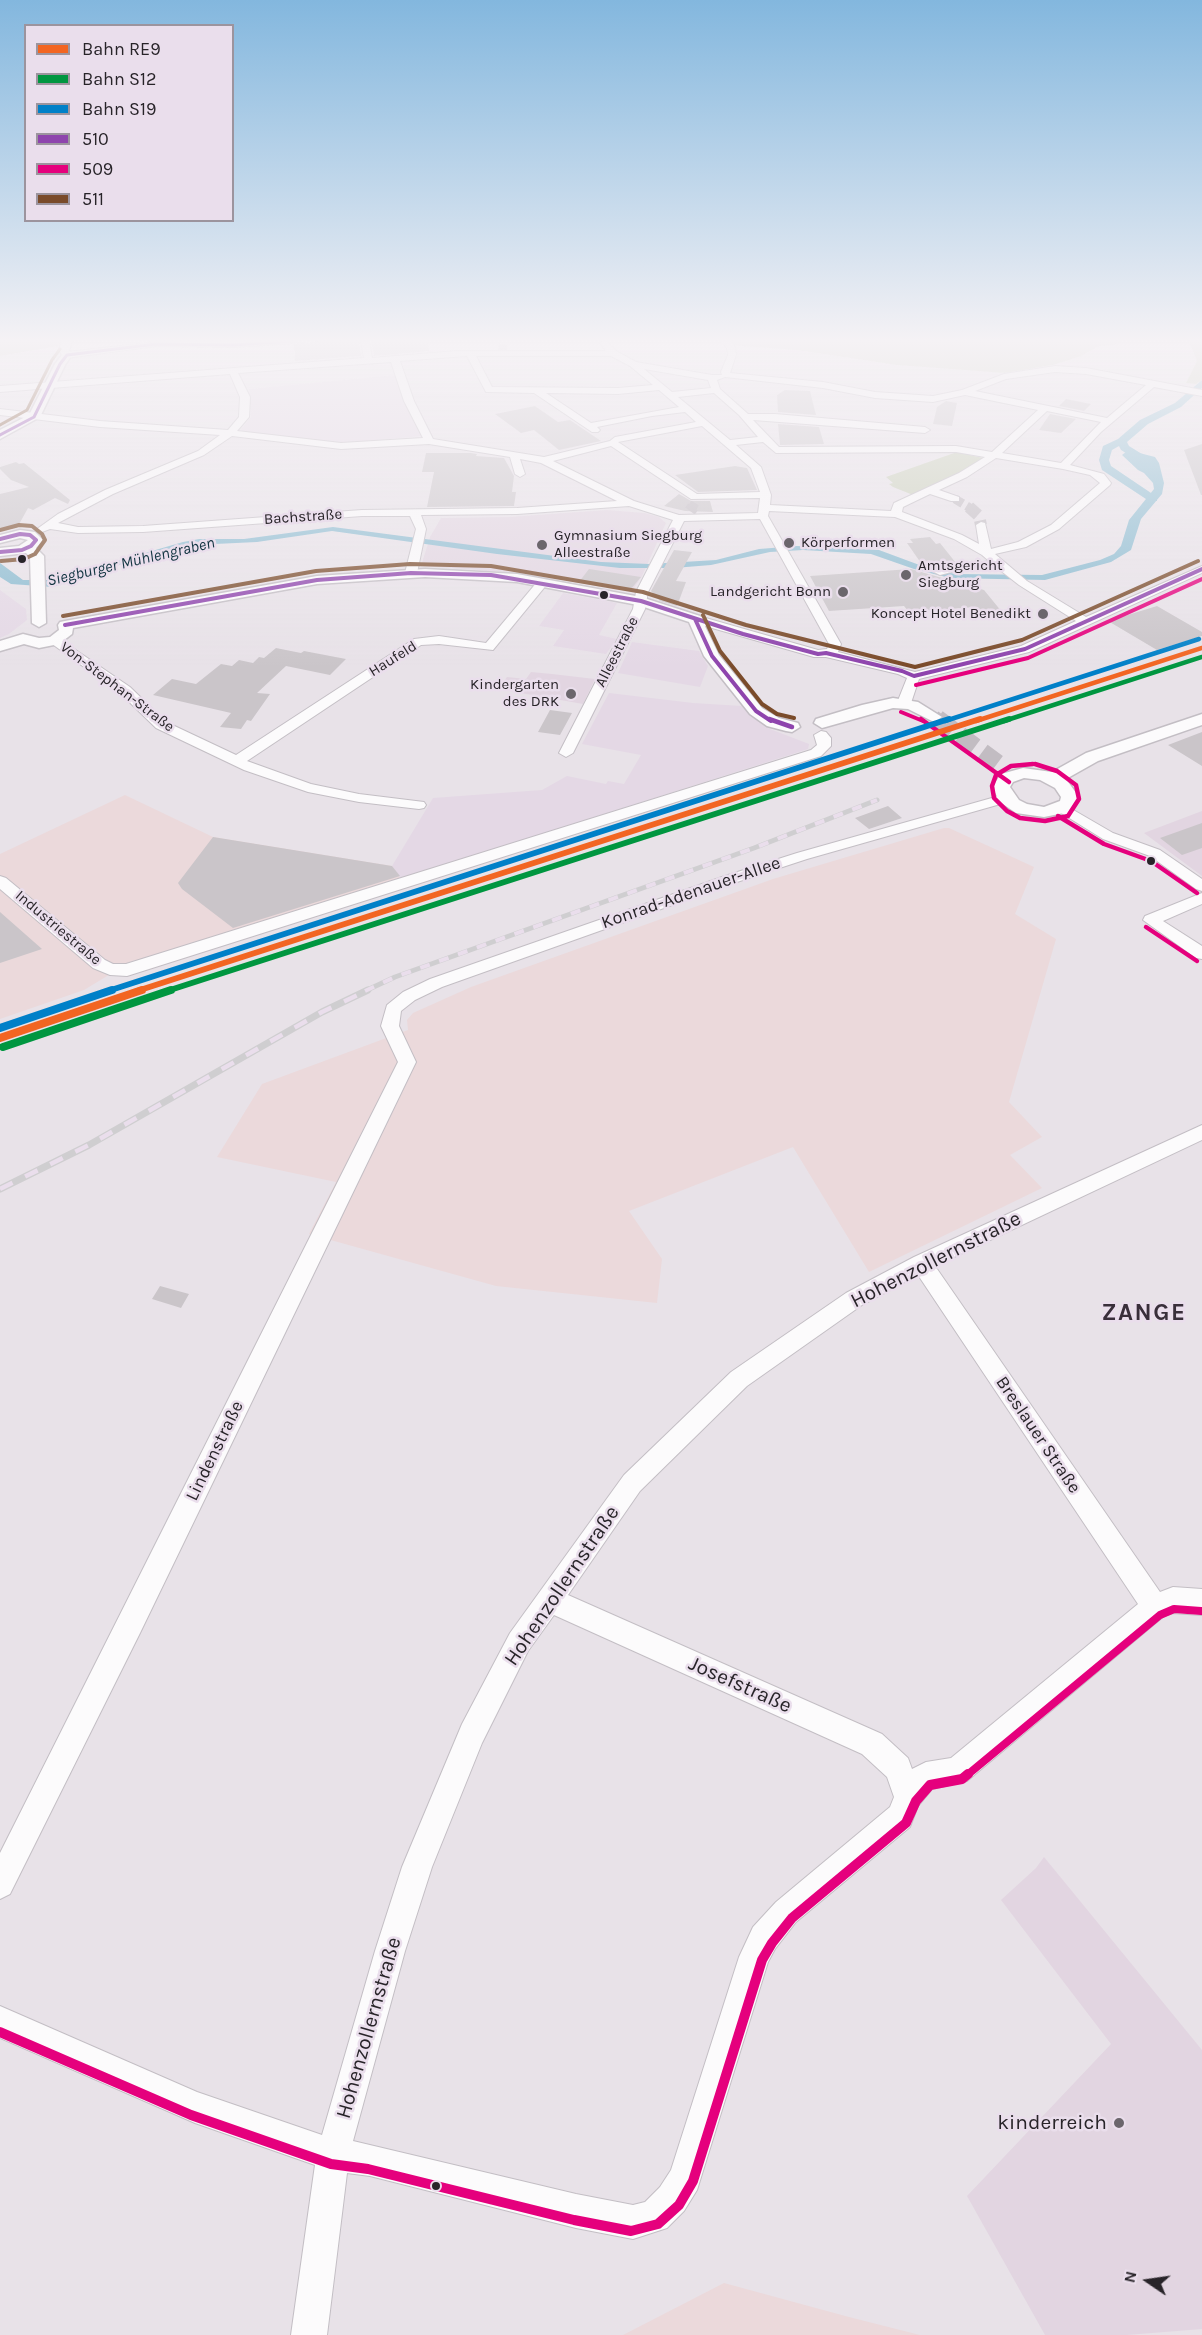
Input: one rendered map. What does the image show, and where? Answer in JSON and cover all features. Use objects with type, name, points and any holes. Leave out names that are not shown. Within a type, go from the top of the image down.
[{"type":"main road","points":[[0,539],[14,535],[29,542],[37,556],[39,623]]},
{"type":"main road","points":[[0,552],[10,552],[29,542]]},
{"type":"main road","points":[[22,639],[23,631],[39,623],[52,622],[65,625],[317,580],[411,573],[491,575],[640,601],[695,620],[708,643],[712,656],[756,711],[773,722],[792,727],[795,722],[804,719],[821,729],[884,704],[904,703],[934,717]]},
{"type":"main road","points":[[0,646],[22,639],[32,643],[54,640],[67,631],[65,625]]},
{"type":"main road","points":[[1053,779],[1092,758],[1202,719]]},
{"type":"main road","points":[[1008,771],[1033,773],[1053,779],[1068,790],[1070,797],[1063,808],[1044,812],[1013,804],[1006,798],[1001,787],[1008,771]]},
{"type":"street","points":[[29,542],[47,525],[110,492],[206,450]]},
{"type":"street","points":[[482,450],[544,460],[630,503],[689,509],[896,514],[958,537],[986,553],[1016,577],[1085,622]]},
{"type":"street","points":[[544,460],[585,450]]},
{"type":"street","points":[[621,450],[689,509]]},
{"type":"street","points":[[695,620],[818,654],[832,651],[835,644],[764,512],[766,495],[756,468],[737,450]]},
{"type":"street","points":[[955,450],[1063,466],[1093,473],[1100,476],[1106,483],[1055,527],[1022,545],[986,553]]},
{"type":"street","points":[[896,514],[898,505],[963,475],[999,450]]},
{"type":"street","points":[[1063,466],[1079,450]]},
{"type":"street","points":[[514,455],[519,493]]},
{"type":"street","points":[[929,490],[955,499]]},
{"type":"street","name":"Bachstraße","points":[[47,525],[78,530],[143,529],[362,513],[414,512],[519,493],[630,503]]},
{"type":"street","points":[[689,509],[766,495]]},
{"type":"street","name":"Alleestraße","points":[[566,753],[639,609],[642,592],[679,522],[689,509]]},
{"type":"street","points":[[411,573],[421,529],[414,512]]},
{"type":"street","points":[[981,525],[986,553]]},
{"type":"street","points":[[959,568],[998,563]]},
{"type":"street","points":[[826,653],[914,676],[1025,649],[1202,569]]},
{"type":"street","name":"Haufeld","points":[[237,761],[418,642],[439,640],[489,648],[542,583]]},
{"type":"street","points":[[708,643],[714,635],[721,633],[743,634]]},
{"type":"street","name":"Von-Stephan-Straße","points":[[54,640],[124,690],[162,725],[237,761],[308,788],[359,798],[419,805]]},
{"type":"street","points":[[904,703],[914,676]]},
{"type":"street","name":"Industriestraße","points":[[0,881],[99,964],[110,969],[127,970],[816,753],[825,742],[821,729]]},
{"type":"street","name":"Konrad-Adenauer-Allee","points":[[390,1017],[393,1009],[409,996],[436,983],[613,919],[801,856],[1006,798]]},
{"type":"street","points":[[1063,808],[1108,836],[1155,853],[1202,886]]},
{"type":"street","points":[[1202,898],[1151,920],[1202,954]]},
{"type":"street","name":"Lindenstraße","points":[[0,1884],[126,1634],[407,1062],[390,1026],[390,1017]]},
{"type":"street","name":"Hohenzollernstraße","points":[[309,2335],[333,2154],[390,1951],[417,1867],[472,1734],[519,1642],[633,1483],[739,1378],[854,1299],[921,1263],[1202,1132]]},
{"type":"street","name":"Breslauer Straße","points":[[921,1263],[1155,1607]]},
{"type":"street","name":"Josefstraße","points":[[548,1599],[872,1744],[898,1768],[908,1797]]},
{"type":"street","points":[[0,2022],[195,2107],[333,2154],[370,2160],[576,2211],[633,2222],[655,2216],[672,2199],[685,2178],[707,2114],[744,1985],[764,1938],[786,1912],[900,1817],[908,1797],[917,1783],[926,1776],[957,1771],[1155,1607],[1173,1600],[1202,1602]]},
{"type":"shaded area","name":"Gymnasium Siegburg Alleestraße","points":[[607,510],[645,513],[659,517],[666,523],[642,576],[632,591],[508,572],[421,566],[430,537],[441,518],[509,517]]},
{"type":"shaded area","points":[[0,590],[26,609],[27,620],[0,638]]},
{"type":"shaded area","points":[[563,593],[617,603],[599,635],[617,639],[606,654],[553,646],[564,630],[539,626]]},
{"type":"shaded area","points":[[632,642],[699,651],[708,666],[700,687],[618,673]]},
{"type":"shaded area","points":[[531,672],[595,679],[583,704],[498,689],[507,677],[526,679]]},
{"type":"shaded area","points":[[609,693],[742,706],[751,716],[770,729],[809,744],[808,749],[401,879],[392,866],[433,798],[542,790],[567,776],[606,784],[608,781],[624,784],[641,755],[582,744]]},
{"type":"shaded area","points":[[125,795],[213,837],[392,866],[401,879],[147,959],[132,961],[84,990],[0,1019],[0,854]]},
{"type":"shaded area","points":[[1202,811],[1202,876],[1144,833]]},
{"type":"shaded area","points":[[949,828],[1034,867],[1015,914],[1056,939],[1009,1102],[1042,1137],[1010,1155],[1042,1188],[869,1272],[793,1147],[629,1211],[662,1259],[657,1303],[496,1286],[309,1234],[336,1182],[217,1157],[262,1084],[408,1030],[407,1020],[413,1013],[471,987],[773,879]]},
{"type":"shaded area","name":"kinderreich","points":[[1044,1857],[1202,2050],[1202,2329],[1127,2335],[1045,2335],[967,2196],[1111,2044],[1001,1900],[1036,1868]]},
{"type":"shaded area","points":[[724,2283],[849,2317],[920,2335],[623,2335]]},
{"type":"green space","points":[[957,452],[983,458],[961,475],[913,495],[893,487],[889,484],[893,483],[886,477]]},
{"type":"water","points":[[1125,450],[1155,457],[1159,463],[1164,483],[1162,494],[1141,519],[1131,550],[1111,562],[1045,580],[950,578],[914,569],[871,554],[803,550],[770,552],[711,565],[620,568],[332,531],[257,542],[194,545],[112,567],[53,587],[11,584],[0,577],[0,563],[23,580],[52,580],[183,542],[199,539],[244,539],[333,527],[601,562],[649,564],[716,560],[759,549],[797,546],[879,550],[933,570],[956,574],[1042,575],[1100,560],[1114,554],[1121,546],[1129,520],[1154,489],[1153,483],[1144,473],[1122,455],[1127,451]]},
{"type":"building","points":[[1184,450],[1202,450],[1202,495],[1201,495]]},
{"type":"building","points":[[426,453],[471,453],[477,454],[476,456],[504,458],[514,476],[512,492],[516,492],[514,506],[427,507],[434,472],[422,472]]},
{"type":"building","points":[[16,462],[24,463],[70,500],[68,504],[55,498],[33,510],[28,508],[17,528],[0,530],[0,494],[29,487],[11,480],[0,469],[0,467]]},
{"type":"building","points":[[735,466],[747,468],[757,490],[698,492],[675,475]]},
{"type":"building","points":[[679,494],[691,501],[710,501],[713,512],[685,511],[664,506]]},
{"type":"building","points":[[930,537],[936,544],[940,543],[956,563],[923,566],[907,543],[913,543],[910,539]]},
{"type":"building","points":[[674,550],[692,552],[676,581],[686,582],[677,606],[660,601],[651,591]]},
{"type":"building","points":[[589,569],[641,577],[630,590],[579,582]]},
{"type":"building","points":[[911,569],[984,590],[1002,612],[981,614],[976,607],[909,612],[904,606],[829,611],[810,576]]},
{"type":"building","points":[[1157,606],[1202,632],[1202,636],[1157,650],[1108,621]]},
{"type":"building","points":[[276,648],[346,659],[330,675],[286,666],[257,693],[270,694],[251,721],[247,720],[241,729],[220,727],[231,713],[153,695],[172,679],[196,684],[221,664],[232,666],[239,660],[253,663],[259,657],[264,658]]},
{"type":"building","points":[[550,710],[572,713],[560,735],[538,732]]},
{"type":"building","points":[[1202,732],[1202,766],[1168,745]]},
{"type":"building","points":[[888,806],[902,818],[869,829],[855,818]]},
{"type":"building","points":[[1202,823],[1202,848],[1182,855],[1160,838]]},
{"type":"building","points":[[213,837],[392,866],[400,876],[233,928],[182,889],[178,883]]},
{"type":"building","points":[[0,912],[42,949],[0,963]]},
{"type":"building","points":[[160,1286],[189,1294],[181,1308],[152,1299]]},
{"type":"waterway","name":"Siegburger Mühlengraben","points":[[1107,450],[1104,460],[1106,468],[1153,499]]},
{"type":"waterway","name":"Siegburger Mühlengraben","points":[[1128,450],[1146,461],[1149,466]]},
{"type":"tunnel","points":[[955,499],[970,508]]},
{"type":"tunnel","points":[[692,508],[695,503]]},
{"type":"tunnel","points":[[690,511],[693,507]]},
{"type":"tunnel","points":[[969,507],[979,516],[981,525]]},
{"type":"tunnel","points":[[934,717],[939,721]]},
{"type":"tunnel","points":[[937,719],[1003,768]]},
{"type":"railway","points":[[365,991],[395,977],[754,848],[877,800]]},
{"type":"railway","points":[[0,1189],[89,1145],[322,1012],[368,990]]},
{"type":"rail line","name":"S19","points":[[0,1028],[211,956],[1199,639]]},
{"type":"rail line","name":"RE9","points":[[0,1038],[214,965],[1202,648]]},
{"type":"rail line","name":"S12","points":[[3,1047],[217,974],[1202,657]]},
{"type":"transit line","name":"511","points":[[0,530],[19,525],[32,526],[42,534],[45,540],[35,554],[24,559],[1,561]]},
{"type":"transit line","name":"510","points":[[0,539],[20,534],[30,535],[36,540],[31,546],[22,550],[0,552]]},
{"type":"transit line","name":"511","points":[[63,616],[316,571],[410,564],[491,566],[643,592],[746,625],[915,667],[1022,640],[1198,561]]},
{"type":"transit line","name":"510","points":[[65,625],[317,580],[411,573],[491,575],[641,601],[743,634],[818,654],[826,653],[902,671],[914,676],[1025,649],[1202,569]]},
{"type":"transit line","name":"509","points":[[916,685],[1028,658],[1202,579]]},
{"type":"transit line","name":"511","points":[[703,615],[720,651],[762,704],[777,714],[794,718]]},
{"type":"transit line","name":"510","points":[[695,619],[712,656],[756,711],[773,722],[792,727]]},
{"type":"transit line","name":"509","points":[[901,712],[916,716],[929,724],[1009,782]]},
{"type":"transit line","name":"509","points":[[1033,764],[1011,766],[996,775],[992,786],[994,798],[1007,811],[1020,818],[1045,821],[1068,816],[1079,799],[1076,785],[1057,771],[1035,764]]},
{"type":"transit line","name":"509","points":[[1058,816],[1104,844],[1151,861],[1197,893]]},
{"type":"transit line","name":"509","points":[[1146,927],[1197,961]]},
{"type":"transit line","name":"509","points":[[0,2032],[191,2115],[331,2164],[368,2169],[574,2220],[631,2231],[658,2224],[679,2205],[693,2181],[762,1960],[792,1918],[906,1823],[916,1801],[930,1785],[962,1779],[1160,1615],[1174,1609],[1201,1611]]},
{"type":"place","name":"Körperformen","points":[[789,543]]},
{"type":"place","name":"Gymnasium Siegburg Alleestraße","points":[[542,545]]},
{"type":"place","name":"Amtsgericht Siegburg","points":[[906,575]]},
{"type":"place","name":"Landgericht Bonn","points":[[843,592]]},
{"type":"place","name":"Koncept Hotel Benedikt","points":[[1043,614]]},
{"type":"place","name":"Kindergarten des DRK","points":[[571,694]]},
{"type":"place","name":"kinderreich","points":[[1119,2123]]},
{"type":"district","name":"ZANGE","points":[[1144,1313]]}]
